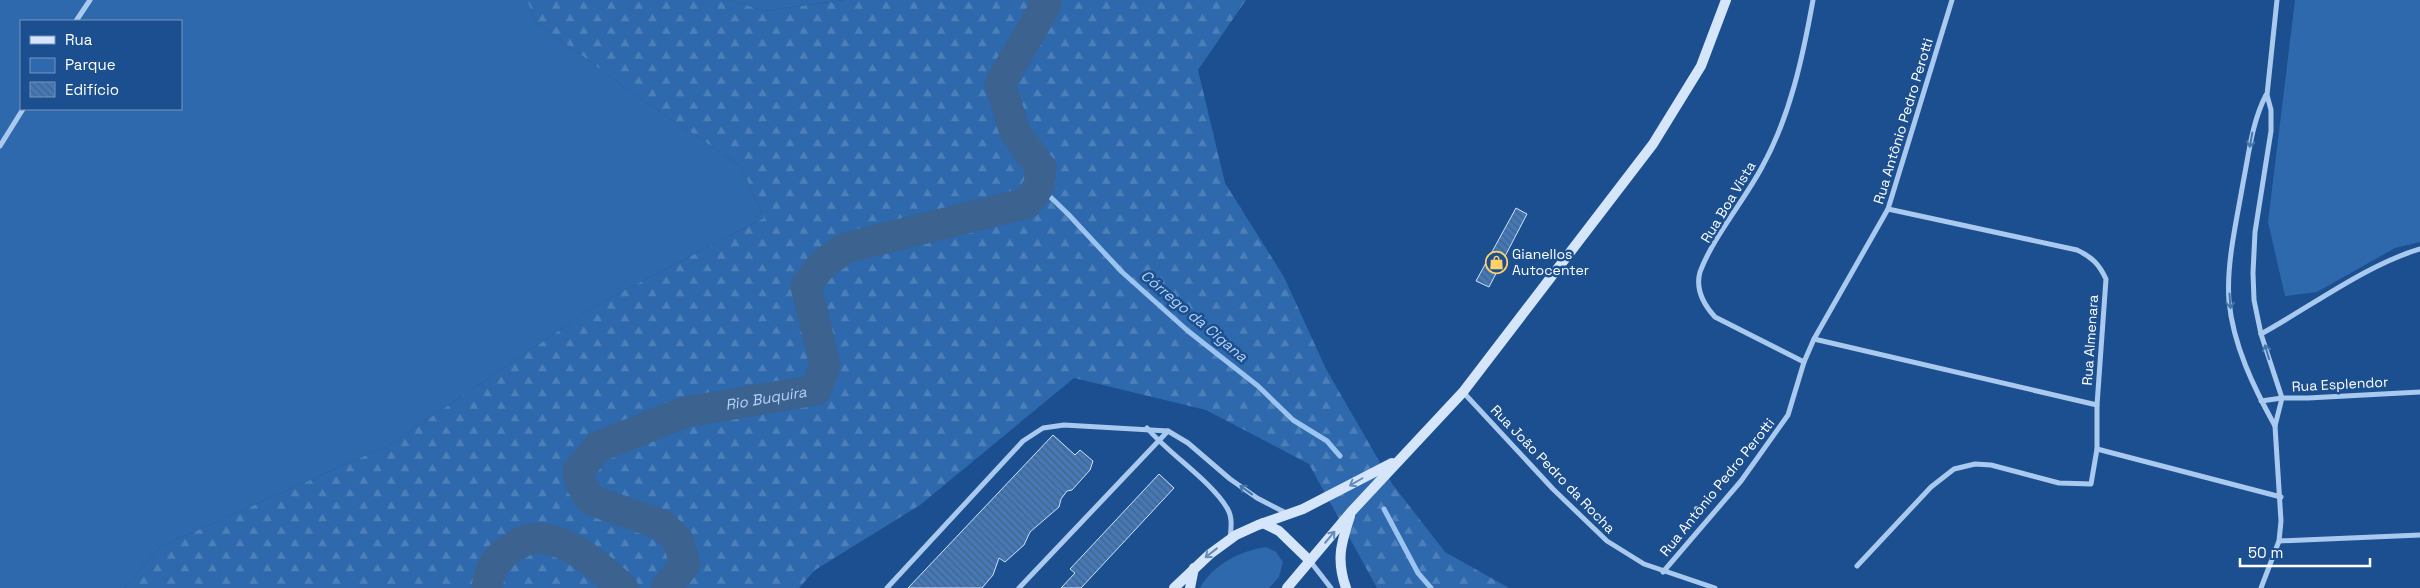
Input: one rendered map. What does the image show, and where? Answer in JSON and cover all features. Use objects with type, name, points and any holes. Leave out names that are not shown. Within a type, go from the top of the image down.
[{"type":"main road","points":[[1287,588],[1351,512],[1463,392],[1653,144],[1701,66],[1726,0]]},
{"type":"main road","points":[[1174,588],[1182,583],[1194,567],[1230,539],[1345,488],[1399,459]]},
{"type":"main road","points":[[1346,588],[1341,570],[1340,550],[1351,512]]},
{"type":"main road","points":[[1263,523],[1283,534],[1310,561]]},
{"type":"main road","points":[[1190,588],[1194,567]]},
{"type":"street","points":[[77,20],[90,0]]},
{"type":"street","name":"Rua Boa Vista","points":[[1804,362],[1716,317],[1706,306],[1698,285],[1700,272],[1762,168],[1781,128],[1813,0]]},
{"type":"street","name":"Rua Antônio Pedro Perotti","points":[[1663,572],[1776,435],[1793,403],[1804,362],[1814,338],[1888,209],[1952,0]]},
{"type":"street","points":[[2275,426],[2261,401],[2239,349],[2229,300],[2237,220],[2254,126],[2267,94],[2277,0]]},
{"type":"street","points":[[2261,588],[2278,542],[2281,497],[2275,426],[2282,398],[2261,334],[2254,300],[2253,273],[2257,222],[2271,132],[2271,110],[2267,94]]},
{"type":"street","points":[[0,146],[21,110]]},
{"type":"street","name":"Rua Almenara","points":[[1857,566],[1931,487],[1954,469],[1975,464],[1991,465],[2058,483],[2091,484],[2097,449],[2097,405],[2106,280],[2100,266],[2089,256],[2077,250],[1888,209]]},
{"type":"street","points":[[2261,334],[2373,268],[2397,256],[2420,249]]},
{"type":"street","points":[[1814,338],[2097,405]]},
{"type":"street","name":"Rua João Pedro da Rocha","points":[[1463,392],[1553,489],[1606,541],[1644,564],[1714,588]]},
{"type":"street","name":"Rua Esplendor","points":[[2261,401],[2282,398],[2420,392]]},
{"type":"street","points":[[887,588],[1023,441],[1043,428],[1064,425],[1147,428],[1168,431],[1188,443],[1230,479],[1257,498],[1289,514]]},
{"type":"street","points":[[1147,428],[1227,508],[1231,523],[1230,539]]},
{"type":"street","points":[[1019,588],[1168,431]]},
{"type":"street","points":[[2097,449],[2281,497]]},
{"type":"street","points":[[2278,542],[2420,535]]},
{"type":"street","points":[[1310,561],[1331,588]]},
{"type":"green space","points":[[0,0],[527,0],[535,21],[637,96],[741,166],[764,218],[600,303],[391,444],[160,547],[124,588],[0,588]]},
{"type":"green space","points":[[527,0],[731,0],[764,11],[844,0],[1246,0],[1198,70],[1225,183],[1284,277],[1326,369],[1393,485],[1445,552],[1509,588],[1377,588],[1309,464],[1206,410],[1074,378],[920,505],[815,570],[799,588],[124,588],[160,547],[391,444],[600,303],[764,218],[741,166],[637,96],[535,21]]},
{"type":"green space","points":[[731,0],[843,0],[764,11]]},
{"type":"green space","points":[[2295,0],[2420,0],[2420,242],[2395,248],[2317,292],[2285,296],[2268,222]]},
{"type":"green space","points":[[1266,547],[1276,552],[1283,562],[1279,577],[1269,588],[1200,588],[1212,572],[1228,560],[1247,551]]},
{"type":"building","points":[[1516,208],[1527,214],[1489,287],[1476,281]]},
{"type":"building","points":[[1053,435],[1075,455],[1080,450],[1093,461],[1090,470],[1061,499],[1059,507],[1030,532],[1024,545],[1005,562],[999,558],[993,575],[982,588],[908,588]]},
{"type":"building","points":[[1159,474],[1174,488],[1081,588],[1061,588],[1075,573],[1070,569]]},
{"type":"waterway","name":"Rio Buquira","points":[[666,588],[685,564],[678,540],[662,525],[591,500],[581,484],[578,471],[598,447],[685,412],[816,390],[825,365],[806,286],[821,266],[845,248],[1027,203],[1039,186],[1041,168],[1015,132],[1000,84],[1046,5],[1043,0]]},
{"type":"waterway","name":"Córrego da Cigana","points":[[1039,186],[1122,272],[1188,331],[1258,386],[1293,420],[1327,441],[1340,456]]},
{"type":"waterway","name":"Córrego da Cigana","points":[[1384,509],[1418,573],[1431,588]]},
{"type":"waterway","name":"Rio Buquira","points":[[487,588],[490,575],[498,559],[507,551],[530,539],[556,541],[581,553],[623,588]]},
{"type":"place","name":"Gianellos Autocenter","points":[[1496,262]]}]
